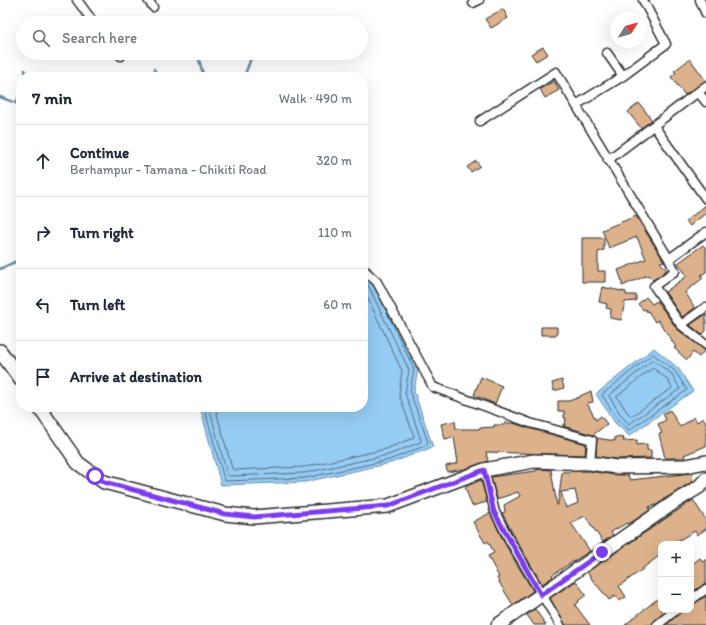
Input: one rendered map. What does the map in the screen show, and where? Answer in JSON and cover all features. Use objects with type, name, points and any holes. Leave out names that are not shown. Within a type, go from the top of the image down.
[{"type":"main road","points":[[0,351],[16,373]]},
{"type":"main road","points":[[42,412],[78,463],[104,482],[225,514],[254,517],[388,506],[484,470],[534,461],[590,463],[616,467],[686,466],[706,462]]},
{"type":"main road","points":[[498,625],[676,501],[699,487],[706,479]]},
{"type":"street","points":[[77,0],[89,16]]},
{"type":"street","points":[[576,106],[623,76],[666,44],[642,0]]},
{"type":"street","points":[[700,0],[706,14]]},
{"type":"street","points":[[607,53],[623,76]]},
{"type":"street","points":[[480,121],[556,72],[675,271],[654,286],[681,325],[702,338],[706,346]]},
{"type":"street","points":[[608,160],[706,86]]},
{"type":"street","points":[[698,92],[706,102]]},
{"type":"street","points":[[654,126],[706,199]]},
{"type":"street","points":[[669,259],[706,232]]},
{"type":"street","points":[[368,274],[377,282],[433,387],[530,422],[592,440],[590,463]]},
{"type":"street","points":[[681,325],[706,307]]},
{"type":"street","points":[[484,470],[494,512],[541,595],[560,625]]},
{"type":"street","points":[[694,598],[706,589]]},
{"type":"street","points":[[657,625],[672,613]]},
{"type":"water","points":[[370,267],[418,369],[414,391],[433,447],[391,463],[305,482],[221,485],[201,412],[368,412],[368,268]]},
{"type":"water","points":[[654,348],[678,368],[693,391],[629,436],[615,423],[596,394]]},
{"type":"building","points":[[503,9],[508,18],[491,28],[485,19]]},
{"type":"building","points":[[543,47],[548,54],[536,61],[531,54]]},
{"type":"building","points":[[690,59],[706,81],[685,95],[671,77],[676,73],[674,71]]},
{"type":"building","points":[[554,81],[559,90],[545,98],[540,89]]},
{"type":"building","points":[[639,103],[652,120],[641,128],[628,112]]},
{"type":"building","points":[[476,161],[480,166],[471,172],[467,167]]},
{"type":"building","points":[[706,205],[706,213],[690,226],[686,221]]},
{"type":"building","points":[[636,216],[664,261],[660,262],[667,270],[653,280],[648,275],[622,286],[622,281],[618,270],[646,259],[637,237],[609,248],[602,230]]},
{"type":"building","points":[[582,238],[604,238],[604,250],[598,252],[598,271],[605,271],[605,282],[582,282]]},
{"type":"building","points":[[703,245],[706,248],[706,272],[701,275],[703,278],[685,292],[695,308],[682,317],[665,292],[687,276],[678,263]]},
{"type":"building","points":[[602,287],[626,292],[626,295],[636,295],[636,301],[625,302],[621,320],[610,318],[611,309],[606,308],[607,304],[599,302]]},
{"type":"building","points":[[646,297],[652,304],[657,301],[677,329],[705,350],[699,357],[693,352],[687,360],[674,348],[676,347],[658,320],[655,322],[648,311],[647,312],[645,309],[643,310],[638,304]]},
{"type":"building","points":[[706,314],[706,331],[702,335],[690,325]]},
{"type":"building","points":[[541,327],[557,327],[557,335],[541,335]]},
{"type":"building","points":[[481,377],[502,386],[495,404],[474,395]]},
{"type":"building","points":[[562,380],[564,388],[554,391],[552,383]]},
{"type":"building","points":[[591,391],[593,402],[587,403],[596,420],[601,416],[607,424],[593,435],[563,426],[563,424],[565,425],[566,418],[564,418],[564,411],[558,411],[558,401],[569,401]]},
{"type":"building","points":[[670,410],[680,427],[694,417],[697,422],[703,418],[706,422],[706,446],[684,455],[685,458],[665,458],[659,434],[662,433],[658,424],[666,420],[663,414]]},
{"type":"building","points":[[455,421],[456,429],[479,429],[494,427],[494,425],[505,425],[505,423],[513,423],[586,444],[585,455],[486,452],[488,461],[465,469],[447,472],[446,466],[458,463],[454,437],[445,439],[441,424]]},
{"type":"building","points":[[615,437],[624,438],[623,441],[637,440],[637,445],[647,444],[647,450],[651,450],[651,458],[617,459],[596,456],[597,438],[615,441]]},
{"type":"building","points":[[536,470],[551,470],[557,505],[562,472],[589,471],[615,475],[628,475],[630,480],[692,473],[693,481],[663,499],[664,500],[656,505],[649,507],[650,510],[632,522],[627,523],[611,532],[613,535],[603,542],[585,516],[571,523],[590,551],[552,575],[553,577],[542,584],[502,513],[505,512],[504,505],[520,496],[518,492],[497,499],[491,477]],"holes":[[[575,490],[578,503],[566,508],[561,492]]]},
{"type":"building","points":[[481,480],[487,502],[472,506],[465,487]]},
{"type":"building","points":[[693,500],[706,520],[706,529],[697,535],[695,531],[677,541],[658,541],[658,557],[619,586],[626,597],[619,601],[615,596],[609,600],[587,572]]},
{"type":"building","points":[[490,513],[505,544],[533,591],[513,605],[497,578],[499,577],[488,556],[494,553],[488,541],[485,543],[473,522]]},
{"type":"building","points":[[700,558],[703,562],[706,559],[706,584],[694,590],[694,577],[694,563]]},
{"type":"building","points":[[576,581],[586,595],[575,605],[590,625],[565,625],[550,598]]},
{"type":"building","points":[[706,596],[706,625],[666,625],[680,613],[694,613],[694,603]]},
{"type":"building","points":[[658,598],[658,613],[663,613],[654,621],[652,625],[625,625]]},
{"type":"building","points":[[535,609],[546,625],[534,625],[527,615]]},
{"type":"waterway","points":[[199,60],[203,72]]},
{"type":"waterway","points":[[246,72],[250,60]]},
{"type":"waterway","points":[[0,97],[16,103]]},
{"type":"waterway","points":[[0,269],[16,261]]},
{"type":"route","points":[[95,476],[104,482],[225,514],[254,517],[388,506],[484,470],[494,512],[541,595],[602,552]]}]
